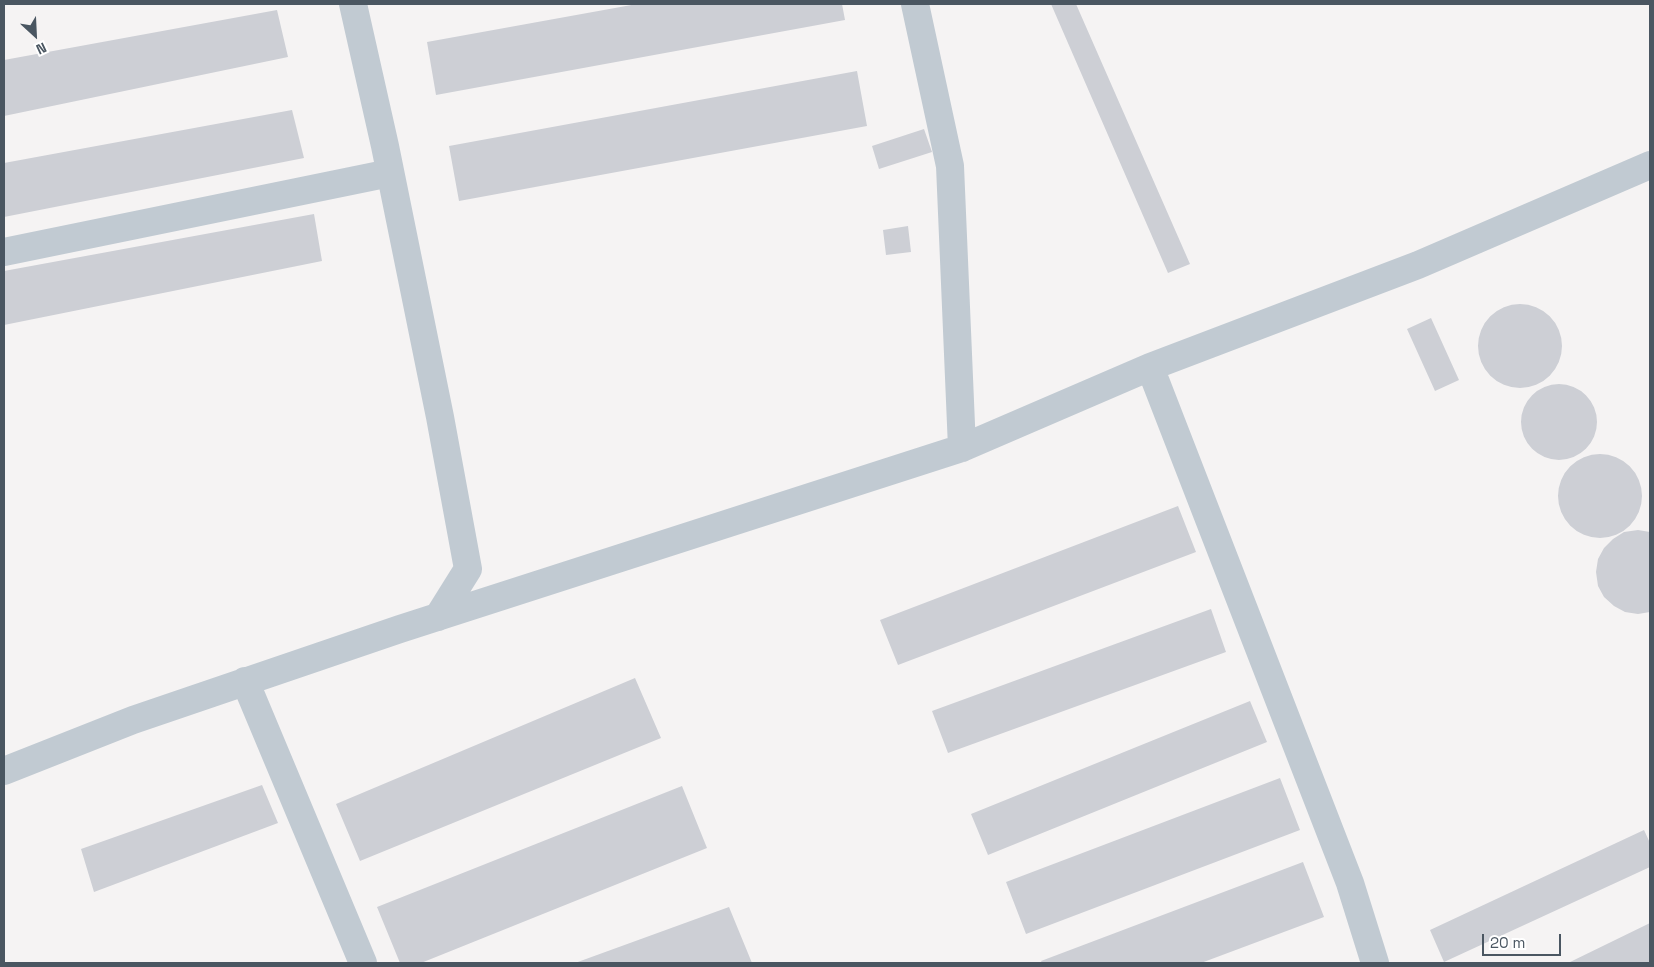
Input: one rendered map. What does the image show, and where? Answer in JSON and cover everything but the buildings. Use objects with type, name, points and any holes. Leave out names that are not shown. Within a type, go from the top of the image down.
[{"type":"lane","points":[[353,4],[440,418],[468,569],[438,617]]},
{"type":"lane","points":[[915,4],[950,166],[962,448]]},
{"type":"lane","points":[[4,771],[133,720],[245,681],[512,592],[962,448],[1150,368],[1418,265],[1650,166]]},
{"type":"lane","points":[[4,252],[390,173]]},
{"type":"lane","points":[[1150,368],[1350,883],[1376,963]]},
{"type":"lane","points":[[468,569],[512,592]]},
{"type":"lane","points":[[245,681],[363,963]]}]
